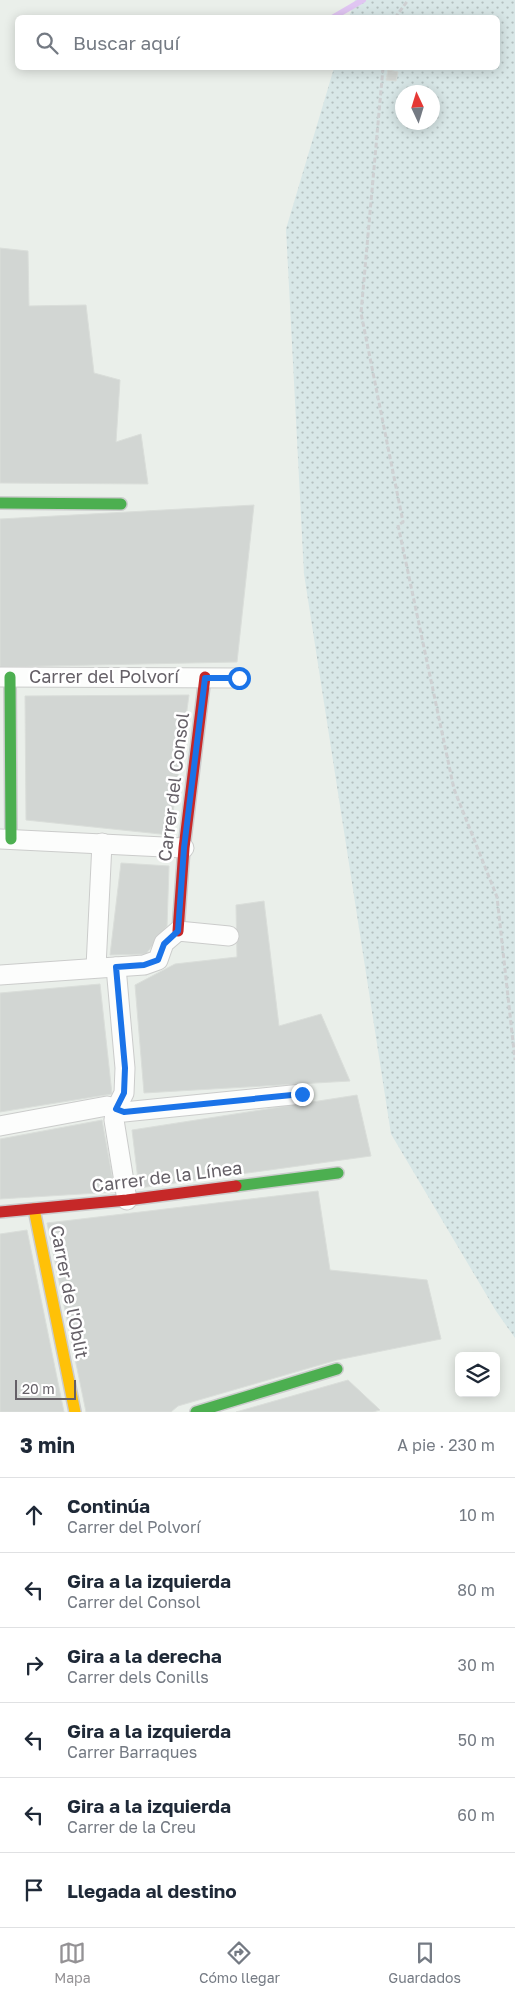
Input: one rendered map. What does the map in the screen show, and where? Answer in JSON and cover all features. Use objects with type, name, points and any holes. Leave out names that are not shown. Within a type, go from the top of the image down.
[{"type":"street","points":[[0,503],[122,504]]},
{"type":"street","points":[[5,677],[5,839],[184,848]]},
{"type":"street","name":"Carrer del Polvorí","points":[[5,677],[239,678]]},
{"type":"street","name":"Carrer del Consol","points":[[178,931],[184,848],[205,678]]},
{"type":"street","points":[[96,967],[102,843]]},
{"type":"street","points":[[0,975],[144,965],[158,960],[164,944],[178,931],[229,936]]},
{"type":"street","points":[[116,967],[125,1068],[124,1093],[116,1109],[114,1120],[127,1200]]},
{"type":"street","points":[[0,1126],[107,1106],[124,1112],[302,1094]]},
{"type":"street","name":"Carrer de la Línea","points":[[0,1212],[127,1200],[338,1173]]},
{"type":"street","name":"Carrer de l'Oblit","points":[[34,1209],[75,1412]]},
{"type":"street","points":[[196,1412],[337,1369]]},
{"type":"path","points":[[398,15],[408,0]]},
{"type":"path","points":[[383,70],[361,312],[403,522],[398,525],[454,789],[497,897],[515,1060]]},
{"type":"shaded area","points":[[355,0],[515,0],[515,1338],[496,1311],[391,1134],[304,574],[286,229],[333,70],[500,70],[500,15],[350,15]]},
{"type":"building","points":[[388,70],[398,72],[396,81],[386,80]]},
{"type":"building","points":[[0,248],[28,251],[29,306],[86,305],[94,373],[120,380],[116,442],[141,434],[148,484],[0,483]]},
{"type":"building","points":[[254,505],[237,662],[0,667],[0,519]]},
{"type":"building","points":[[189,695],[170,835],[26,820],[25,696]]},
{"type":"building","points":[[121,863],[169,866],[167,926],[146,954],[110,955]]},
{"type":"building","points":[[264,901],[279,1026],[321,1014],[350,1081],[144,1093],[135,985],[175,964],[237,957],[236,905]]},
{"type":"building","points":[[100,984],[112,1094],[0,1112],[0,993]]},
{"type":"building","points":[[357,1095],[371,1156],[139,1188],[132,1130]]},
{"type":"building","points":[[102,1120],[115,1192],[0,1199],[0,1139]]},
{"type":"building","points":[[318,1191],[330,1270],[427,1280],[441,1339],[337,1360],[178,1406],[171,1412],[86,1412],[47,1223]]},
{"type":"building","points":[[27,1230],[64,1412],[0,1412],[0,1234]]},
{"type":"building","points":[[348,1380],[380,1410],[373,1412],[236,1412]]},
{"type":"waterway","points":[[337,15],[363,0]]},
{"type":"traffic: fast","points":[[0,503],[121,504]]},
{"type":"traffic: fast","points":[[10,677],[11,839]]},
{"type":"traffic: fast","points":[[236,1186],[338,1173]]},
{"type":"traffic: fast","points":[[196,1412],[337,1369]]},
{"type":"traffic: slow","points":[[34,1209],[75,1412]]},
{"type":"traffic: jam","points":[[178,931],[184,848],[205,677]]},
{"type":"traffic: jam","points":[[0,1212],[127,1200],[236,1186]]},
{"type":"route","points":[[239,678],[205,678],[184,848],[178,931],[164,944],[158,960],[144,965],[116,967],[125,1068],[124,1093],[116,1109],[124,1112],[302,1094]]}]
